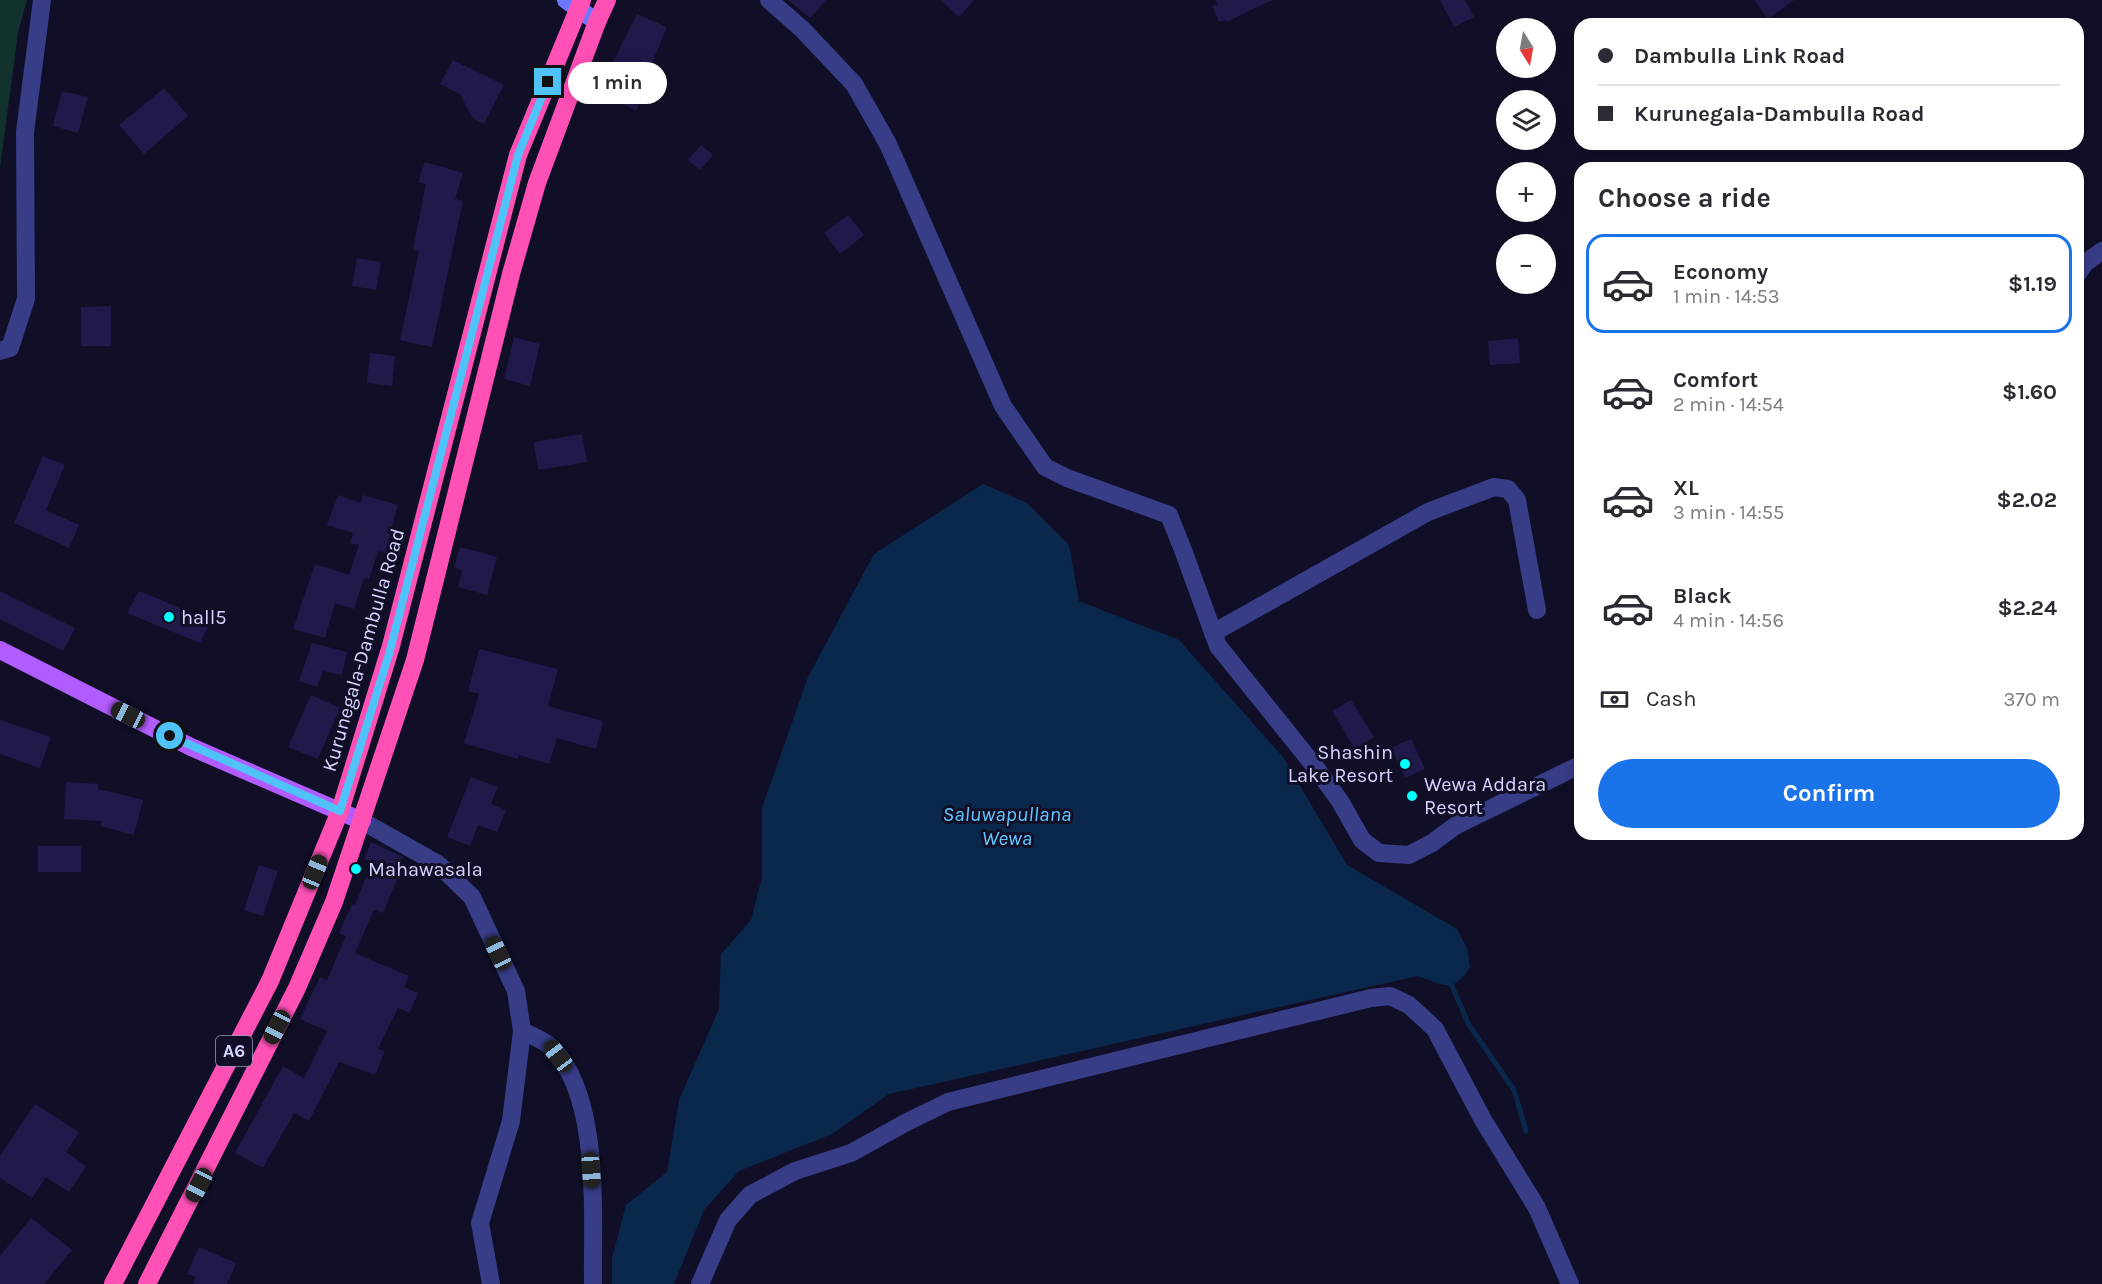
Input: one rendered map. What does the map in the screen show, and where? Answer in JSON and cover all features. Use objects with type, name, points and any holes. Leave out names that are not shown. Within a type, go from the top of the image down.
[{"type":"highway","name":"A6","points":[[147,1284],[297,988],[334,902],[415,660],[510,274],[537,183],[607,0]]},
{"type":"highway","name":"Kurunegala-Dambulla Road","points":[[113,1284],[270,981],[340,811],[389,654],[518,155],[576,3]]},
{"type":"highway","points":[[171,1173],[199,1185]]},
{"type":"main road","points":[[0,650],[191,747],[362,821]]},
{"type":"street","points":[[0,351],[10,348],[26,299],[25,132],[42,0]]},
{"type":"street","points":[[769,0],[802,28],[854,84],[888,144],[1004,406],[1045,467],[1067,478],[1169,515],[1218,646],[1316,768],[1340,801],[1362,840],[1379,853],[1409,855],[1432,843],[1455,826],[1574,768]]},
{"type":"street","points":[[576,3],[597,22]]},
{"type":"street","points":[[2084,264],[2102,251]]},
{"type":"street","points":[[1213,633],[1428,512],[1494,487],[1508,489],[1517,500],[1537,610]]},
{"type":"street","points":[[362,821],[438,864],[472,897],[516,990],[522,1030],[512,1121],[480,1222],[491,1284]]},
{"type":"street","points":[[700,1284],[728,1220],[750,1196],[795,1171],[851,1153],[948,1102],[1371,998],[1390,996],[1409,1005],[1435,1029],[1483,1120],[1537,1208],[1570,1284]]},
{"type":"street","points":[[522,1030],[550,1046],[566,1066],[575,1084],[590,1151],[594,1207],[593,1284]]},
{"type":"green space","points":[[0,0],[27,0],[18,33],[0,168]]},
{"type":"water","name":"Saluwapullana Wewa","points":[[983,484],[1027,503],[1069,545],[1079,601],[1179,640],[1283,757],[1347,865],[1457,929],[1467,948],[1470,967],[1464,976],[1452,986],[1418,976],[889,1094],[832,1134],[739,1171],[704,1210],[674,1284],[612,1284],[612,1258],[626,1205],[667,1172],[679,1100],[719,1009],[721,954],[751,920],[762,877],[762,808],[808,677],[874,554]]},
{"type":"building","points":[[788,0],[826,0],[810,18]]},
{"type":"building","points":[[941,0],[974,0],[959,17]]},
{"type":"building","points":[[1215,0],[1272,0],[1227,22],[1226,20],[1219,22],[1212,6],[1218,4]]},
{"type":"building","points":[[1440,0],[1465,0],[1474,17],[1454,27]]},
{"type":"building","points":[[1754,0],[1794,0],[1769,18]]},
{"type":"building","points":[[637,14],[667,27],[641,89],[646,92],[636,111],[598,92]]},
{"type":"building","points":[[453,60],[504,85],[484,124],[473,119],[460,94],[440,84]]},
{"type":"building","points":[[164,88],[188,116],[144,154],[119,125]]},
{"type":"building","points":[[62,91],[88,97],[78,133],[53,126]]},
{"type":"building","points":[[701,145],[713,155],[700,170],[688,160]]},
{"type":"building","points":[[425,162],[463,173],[455,199],[463,201],[432,347],[400,340],[419,251],[413,250],[426,184],[418,182]]},
{"type":"building","points":[[848,215],[864,235],[840,254],[824,233]]},
{"type":"building","points":[[357,258],[381,262],[376,290],[352,286]]},
{"type":"building","points":[[111,306],[111,346],[81,346],[81,307]]},
{"type":"building","points":[[514,337],[540,344],[530,386],[504,379]]},
{"type":"building","points":[[1518,338],[1520,363],[1490,365],[1488,341]]},
{"type":"building","points":[[370,353],[395,356],[392,386],[367,383]]},
{"type":"building","points":[[582,434],[587,462],[538,470],[534,442]]},
{"type":"building","points":[[43,456],[65,465],[46,510],[79,525],[69,548],[14,523]]},
{"type":"building","points":[[338,495],[361,503],[363,495],[398,505],[385,553],[378,551],[369,579],[364,578],[354,609],[335,603],[325,638],[293,629],[315,564],[349,575],[359,545],[350,543],[353,533],[327,525]]},
{"type":"building","points":[[460,547],[497,557],[487,595],[458,587],[462,570],[454,567]]},
{"type":"building","points":[[0,591],[75,628],[63,651],[0,619]]},
{"type":"building","name":"hall5","points":[[139,591],[211,621],[200,643],[127,613]]},
{"type":"building","points":[[312,643],[347,652],[342,675],[323,671],[317,687],[299,681]]},
{"type":"building","points":[[479,649],[558,669],[548,706],[603,721],[596,749],[557,738],[549,764],[519,755],[518,759],[464,743],[479,694],[468,691]]},
{"type":"building","points":[[311,695],[340,708],[318,759],[288,747]]},
{"type":"building","points":[[1351,700],[1374,737],[1355,749],[1332,711]]},
{"type":"building","points":[[0,720],[51,737],[40,768],[0,754]]},
{"type":"building","points":[[1411,739],[1425,769],[1405,778],[1391,748]]},
{"type":"building","points":[[471,777],[498,787],[491,804],[506,810],[497,832],[478,825],[470,846],[447,837]]},
{"type":"building","points":[[66,782],[98,784],[98,789],[143,800],[134,835],[100,826],[102,821],[64,819]]},
{"type":"building","points":[[371,842],[403,857],[396,874],[399,875],[383,913],[374,910],[355,953],[409,976],[404,987],[418,993],[410,1013],[398,1008],[378,1049],[385,1051],[375,1075],[339,1062],[309,1121],[294,1113],[263,1168],[235,1153],[283,1066],[304,1078],[327,1031],[300,1019],[320,977],[327,980],[346,936],[339,933],[352,904],[355,905],[372,862],[364,859]]},
{"type":"building","points":[[38,846],[81,846],[81,872],[38,872]]},
{"type":"building","points":[[259,865],[278,871],[263,916],[244,910]]},
{"type":"building","points":[[35,1104],[79,1132],[66,1152],[86,1166],[69,1192],[46,1177],[32,1198],[0,1178],[0,1156]]},
{"type":"building","points":[[31,1218],[72,1250],[44,1284],[0,1284],[0,1256]]},
{"type":"building","points":[[199,1247],[236,1263],[227,1284],[193,1284],[196,1277],[187,1274]]},
{"type":"waterway","points":[[1452,986],[1469,1025],[1514,1090],[1526,1131]]},
{"type":"place","name":"hall5","points":[[169,617]]},
{"type":"place","name":"Shashin Lake Resort","points":[[1405,764]]},
{"type":"place","name":"Wewa Addara Resort","points":[[1412,796]]},
{"type":"place","name":"Mahawasala","points":[[356,869]]},
{"type":"route","points":[[170,736],[340,811],[389,654],[518,155],[548,82]]}]
